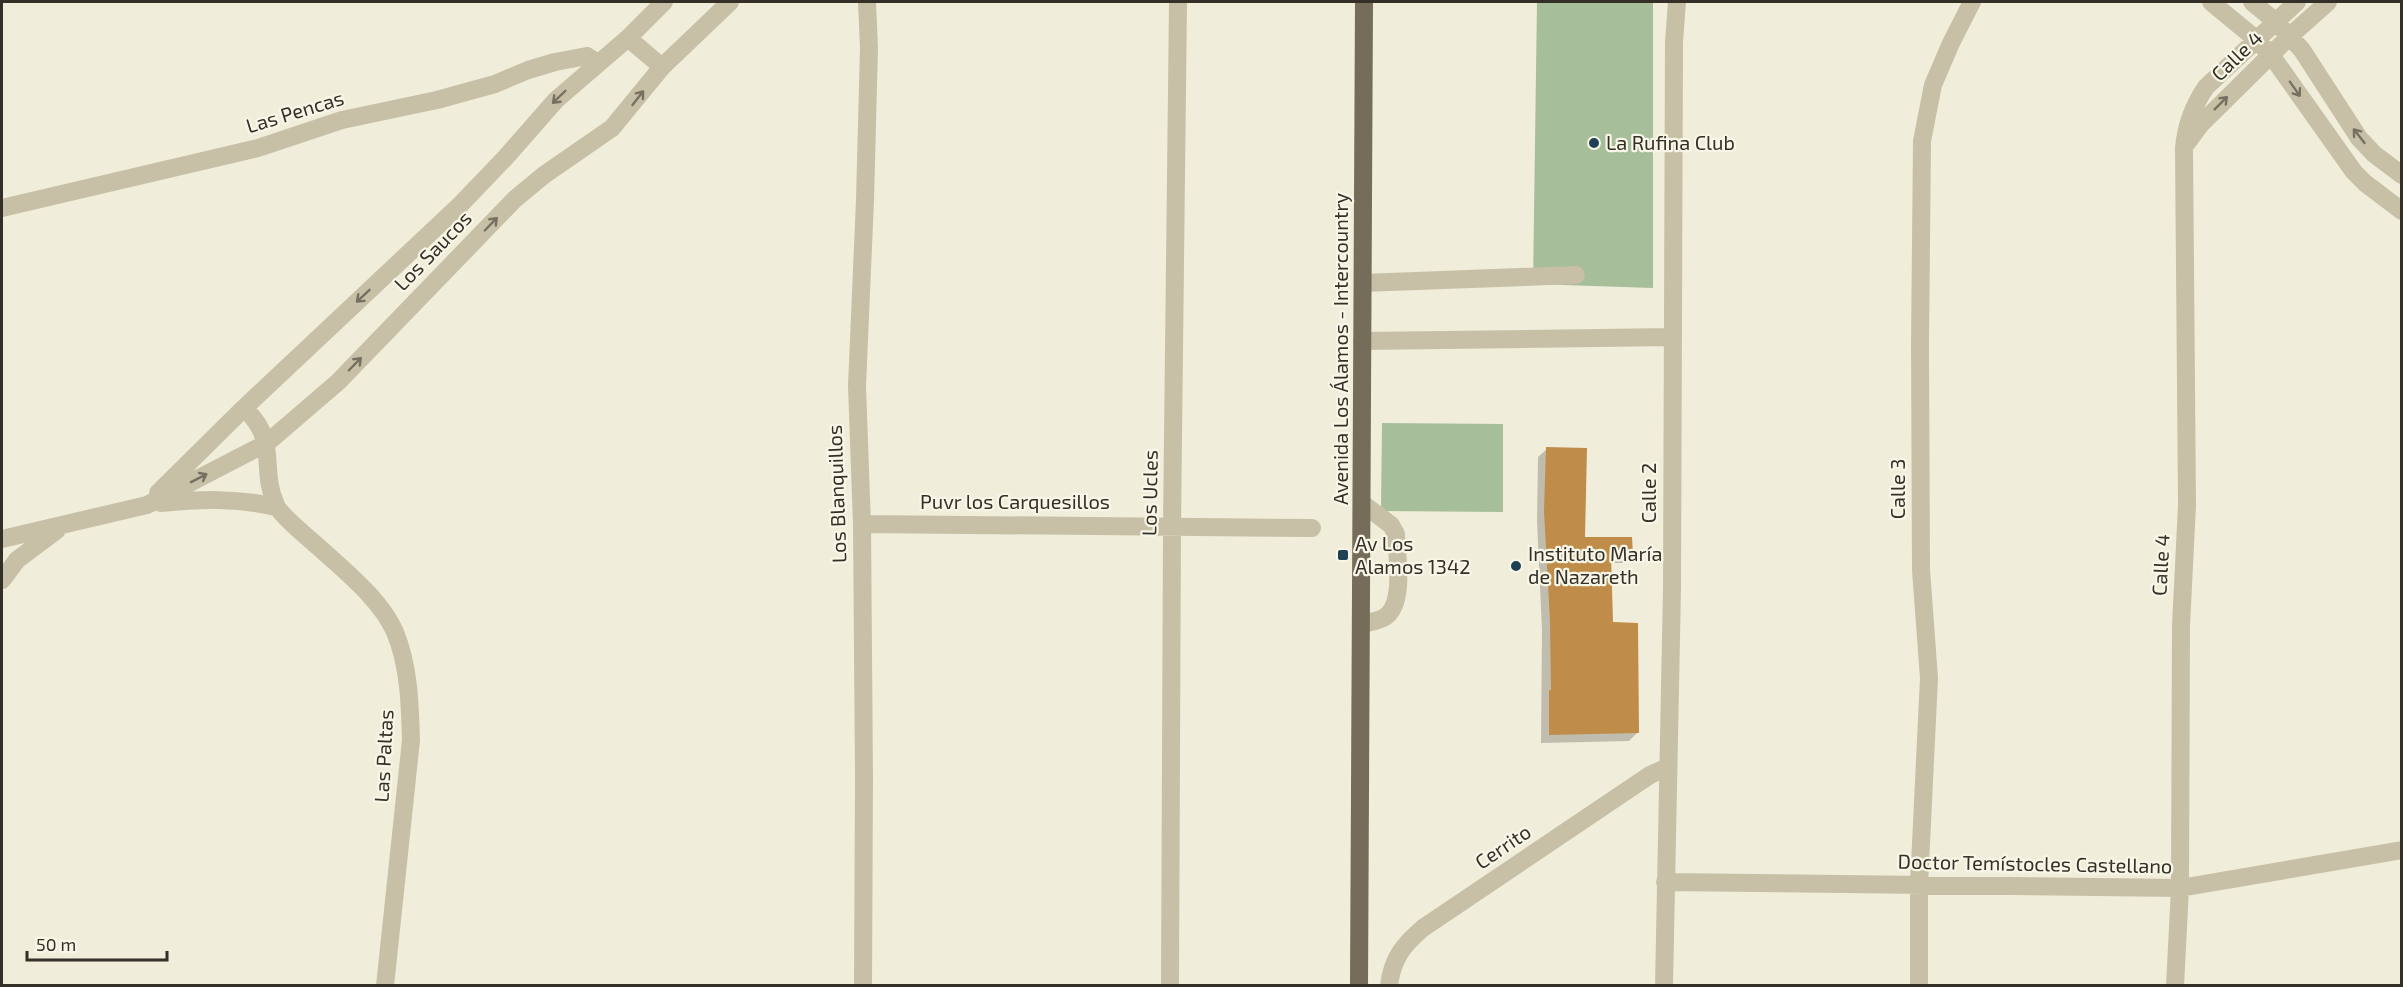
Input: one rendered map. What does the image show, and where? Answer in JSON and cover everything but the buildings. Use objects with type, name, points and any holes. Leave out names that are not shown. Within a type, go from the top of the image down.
[{"type":"main road","name":"Avenida Los Álamos - Intercountry","points":[[1359,986],[1364,2]]},
{"type":"street","name":"Los Saucos","points":[[147,505],[244,408],[461,204],[556,100],[628,38],[664,2]]},
{"type":"street","name":"Los Saucos","points":[[2,539],[147,505],[267,443],[338,382],[528,187],[612,128],[662,67],[730,2]]},
{"type":"street","name":"Los Blanquillos","points":[[863,986],[862,524],[857,387],[869,48],[867,2]]},
{"type":"street","name":"Los Ucles","points":[[1170,986],[1178,2]]},
{"type":"street","name":"Calle 2","points":[[1664,986],[1672,589],[1674,42],[1677,2]]},
{"type":"street","name":"Calle 3","points":[[1919,986],[1919,885],[1929,678],[1921,570],[1922,141],[1933,85],[1972,2]]},
{"type":"street","points":[[2211,2],[2257,40],[2271,55],[2349,166],[2366,183],[2402,211]]},
{"type":"street","points":[[2252,2],[2275,21],[2302,50],[2359,138],[2374,154],[2402,175]]},
{"type":"street","name":"Calle 4","points":[[2175,986],[2180,888],[2181,626],[2187,505],[2184,148],[2190,115],[2202,93],[2297,2]]},
{"type":"street","name":"Calle 4","points":[[2184,148],[2200,124],[2328,2]]},
{"type":"street","points":[[628,38],[662,67]]},
{"type":"street","name":"Las Pencas","points":[[2,208],[258,148],[342,120],[453,96],[495,84],[555,62],[587,56],[598,63]]},
{"type":"street","points":[[1363,283],[1576,275]]},
{"type":"street","points":[[1362,341],[1672,337]]},
{"type":"street","points":[[244,408],[260,425],[267,443],[276,507]]},
{"type":"street","name":"Las Paltas","points":[[147,505],[222,499],[246,500],[276,507],[364,589],[394,630],[405,665],[410,702],[411,740],[386,986]]},
{"type":"street","points":[[1362,624],[1383,619],[1391,611],[1397,599],[1396,534],[1391,525],[1363,504]]},
{"type":"street","points":[[2,580],[16,560],[66,524]]},
{"type":"street","name":"Puvr los Carquesillos","points":[[862,524],[1312,528]]},
{"type":"street","name":"Cerrito","points":[[1389,986],[1391,969],[1398,952],[1423,928],[1650,775],[1668,767]]},
{"type":"street","name":"Doctor Temístocles Castellano","points":[[1665,882],[2180,888],[2402,850]]},
{"type":"green space","name":"La Rufina Club","points":[[1537,2],[1653,2],[1653,288],[1533,284]]},
{"type":"green space","points":[[1382,423],[1503,424],[1503,512],[1381,511]]},
{"type":"place","name":"La Rufina Club","points":[[1594,143]]},
{"type":"place","name":"Av Los Alamos 1342","points":[[1343,555]]},
{"type":"place","name":"Instituto María de Nazareth","points":[[1516,566]]}]
